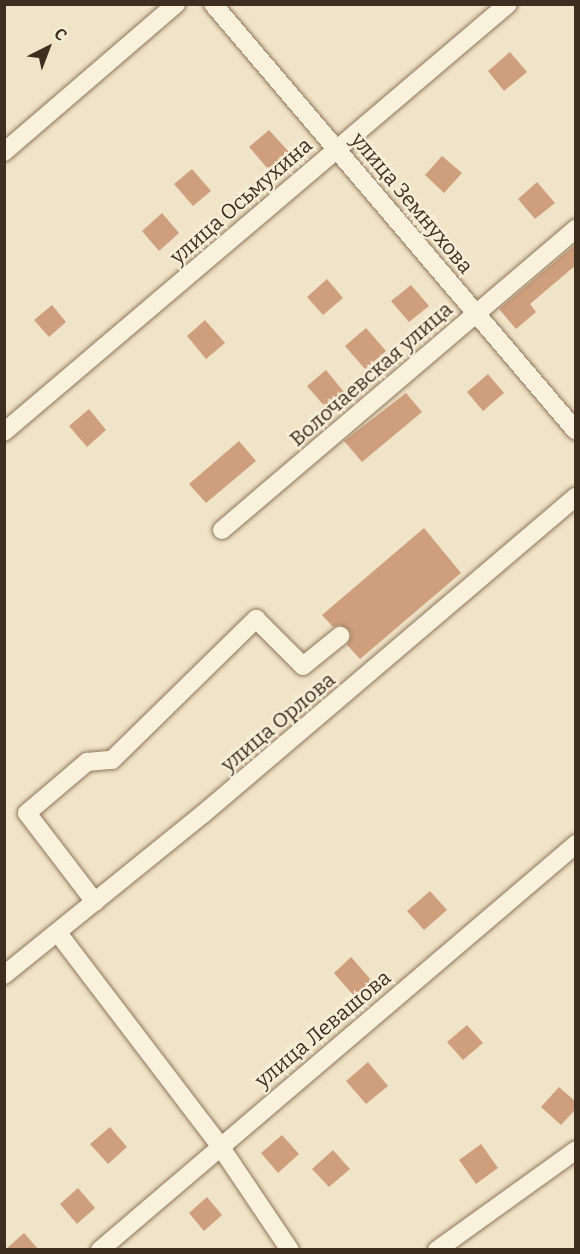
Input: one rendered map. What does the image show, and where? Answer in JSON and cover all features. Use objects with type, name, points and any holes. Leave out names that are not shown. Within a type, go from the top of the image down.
[{"type":"street","points":[[4,152],[176,4]]},
{"type":"street","name":"улица Земнухова","points":[[213,4],[576,431]]},
{"type":"street","name":"улица Осьмухина","points":[[4,432],[508,4]]},
{"type":"street","name":"Волочаевская улица","points":[[222,530],[576,229]]},
{"type":"street","name":"улица Орлова","points":[[4,975],[285,745],[576,497]]},
{"type":"street","points":[[95,902],[27,813],[87,762],[112,760],[256,619],[303,666],[340,636]]},
{"type":"street","name":"улица Левашова","points":[[99,1250],[576,844]]},
{"type":"street","points":[[58,933],[220,1146],[290,1250]]},
{"type":"street","points":[[437,1250],[576,1150]]},
{"type":"building","points":[[510,52],[527,72],[504,91],[488,71]]},
{"type":"building","points":[[269,130],[289,152],[268,169],[249,147]]},
{"type":"building","points":[[442,156],[462,173],[444,193],[425,175]]},
{"type":"building","points":[[192,169],[211,191],[193,206],[174,184]]},
{"type":"building","points":[[537,182],[555,203],[535,219],[518,199]]},
{"type":"building","points":[[162,213],[179,233],[159,251],[142,231]]},
{"type":"building","points":[[576,244],[576,265],[530,304],[536,312],[516,329],[499,309]]},
{"type":"building","points":[[327,279],[343,298],[323,315],[307,297]]},
{"type":"building","points":[[411,285],[429,306],[409,322],[391,301]]},
{"type":"building","points":[[52,305],[66,322],[49,337],[34,320]]},
{"type":"building","points":[[205,320],[225,343],[206,359],[187,336]]},
{"type":"building","points":[[366,328],[386,351],[365,369],[345,346]]},
{"type":"building","points":[[326,370],[344,392],[326,408],[307,386]]},
{"type":"building","points":[[488,374],[504,393],[483,411],[467,392]]},
{"type":"building","points":[[406,393],[422,412],[362,462],[344,441]]},
{"type":"building","points":[[89,409],[106,430],[87,447],[69,426]]},
{"type":"building","points":[[239,441],[256,461],[206,503],[189,484]]},
{"type":"building","points":[[424,528],[461,573],[360,659],[347,645],[351,635],[348,629],[339,625],[333,627],[322,615]]},
{"type":"building","points":[[430,891],[447,910],[424,930],[407,911]]},
{"type":"building","points":[[351,957],[372,981],[354,996],[334,973]]},
{"type":"building","points":[[467,1025],[483,1043],[463,1060],[447,1042]]},
{"type":"building","points":[[368,1062],[388,1086],[366,1104],[346,1081]]},
{"type":"building","points":[[559,1087],[576,1102],[576,1109],[561,1125],[541,1107]]},
{"type":"building","points":[[110,1127],[127,1147],[108,1164],[90,1144]]},
{"type":"building","points":[[282,1135],[299,1154],[278,1173],[261,1153]]},
{"type":"building","points":[[481,1144],[498,1168],[476,1184],[459,1160]]},
{"type":"building","points":[[333,1150],[350,1169],[329,1187],[312,1169]]},
{"type":"building","points":[[78,1188],[95,1208],[77,1224],[60,1204]]},
{"type":"building","points":[[207,1197],[222,1215],[204,1231],[189,1213]]},
{"type":"building","points":[[24,1233],[39,1250],[5,1250]]}]
